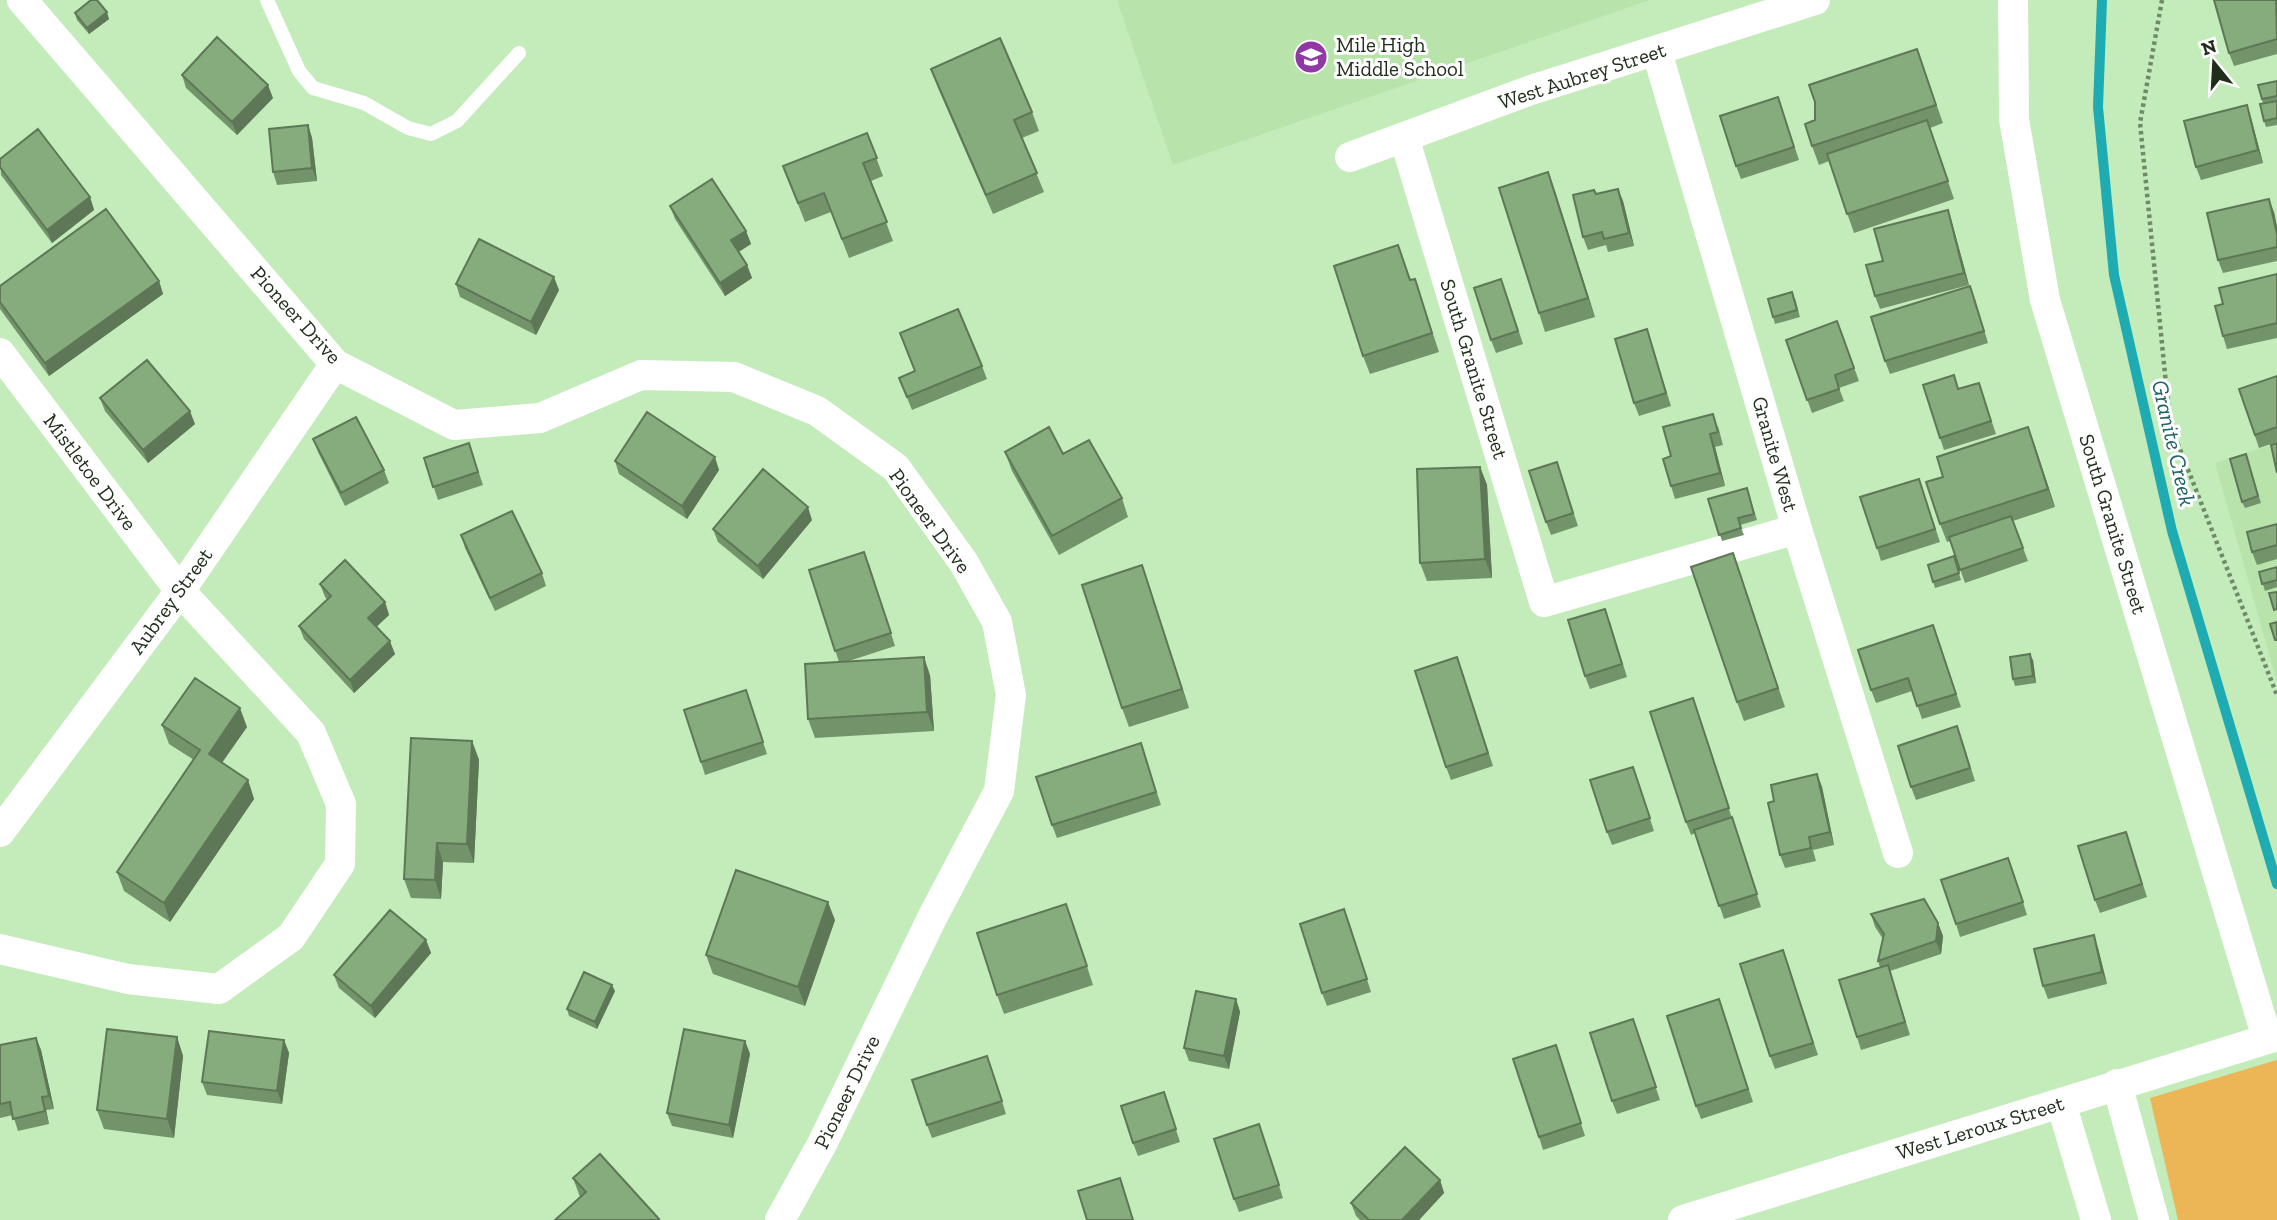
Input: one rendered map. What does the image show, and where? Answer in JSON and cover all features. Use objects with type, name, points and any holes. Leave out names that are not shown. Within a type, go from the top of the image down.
[{"type":"street","name":"Pioneer Drive","points":[[22,0],[335,364],[454,425],[540,418],[641,375],[734,377],[817,411],[896,468],[964,563],[997,622],[1011,695],[999,791],[934,914],[822,1144],[780,1220]]},
{"type":"street","name":"West Aubrey Street","points":[[1350,157],[1531,90],[1815,0]]},
{"type":"street","name":"South Granite Street","points":[[2013,0],[2014,120],[2045,300],[2272,1037]]},
{"type":"street","name":"Granite West","points":[[1657,52],[1797,529],[1898,853]]},
{"type":"street","name":"South Granite Street","points":[[1404,137],[1544,602],[1797,529]]},
{"type":"street","name":"Mistletoe Drive","points":[[0,353],[180,591],[311,733],[341,804],[340,864],[291,937],[219,989],[128,979],[0,949]]},
{"type":"street","name":"Aubrey Street","points":[[0,832],[180,591],[335,364]]},
{"type":"street","name":"West Leroux Street","points":[[1683,1220],[2272,1037]]},
{"type":"street","points":[[2117,1084],[2154,1220]]},
{"type":"street","points":[[2061,1103],[2096,1220]]},
{"type":"lane","points":[[267,0],[299,71],[313,88],[364,103],[408,128],[430,134],[457,121],[519,53]]},
{"type":"path","points":[[2162,0],[2140,123],[2170,424],[2277,695]]},
{"type":"shaded area","name":"Mile High Middle School","points":[[1117,0],[1650,0],[1173,165]]},
{"type":"shaded area","points":[[2277,443],[2277,682],[2215,463]]},
{"type":"shaded area","points":[[2277,1060],[2277,1220],[2178,1220],[2150,1098]]},
{"type":"building","points":[[91,0],[97,0],[107,12],[87,28],[75,13]]},
{"type":"building","points":[[2214,0],[2276,0],[2277,39],[2229,53]]},
{"type":"building","points":[[217,37],[268,85],[232,122],[182,75]]},
{"type":"building","points":[[1000,38],[1032,112],[1014,120],[1037,173],[986,195],[931,69]]},
{"type":"building","points":[[1917,49],[1936,105],[1812,146],[1805,124],[1815,120],[1815,102],[1809,85]]},
{"type":"building","points":[[2277,81],[2277,96],[2262,99],[2258,85]]},
{"type":"building","points":[[1778,97],[1794,147],[1736,166],[1720,116]]},
{"type":"building","points":[[2277,101],[2277,118],[2264,121],[2260,104]]},
{"type":"building","points":[[2247,105],[2258,150],[2196,167],[2184,121]]},
{"type":"building","points":[[1927,120],[1948,181],[1847,214],[1827,154]]},
{"type":"building","points":[[308,125],[312,168],[273,172],[269,129]]},
{"type":"building","points":[[38,129],[90,197],[47,230],[0,167],[0,159]]},
{"type":"building","points":[[867,133],[877,158],[863,163],[887,222],[842,239],[824,193],[798,203],[783,166]]},
{"type":"building","points":[[1548,172],[1588,298],[1539,313],[1499,188]]},
{"type":"building","points":[[712,179],[746,231],[731,240],[747,265],[720,283],[670,206]]},
{"type":"building","points":[[1618,189],[1629,233],[1604,239],[1602,232],[1583,237],[1573,195],[1594,190],[1596,194]]},
{"type":"building","points":[[2269,199],[2277,234],[2277,247],[2218,260],[2207,213]]},
{"type":"building","points":[[106,209],[159,281],[45,363],[0,302],[0,286]]},
{"type":"building","points":[[1948,210],[1964,273],[1875,296],[1866,265],[1883,261],[1874,229]]},
{"type":"building","points":[[479,239],[554,277],[531,322],[456,284]]},
{"type":"building","points":[[1398,245],[1410,280],[1415,279],[1432,333],[1363,356],[1334,266]]},
{"type":"building","points":[[2277,274],[2277,323],[2223,336],[2215,306],[2223,304],[2219,288]]},
{"type":"building","points":[[1501,279],[1518,331],[1491,340],[1474,288]]},
{"type":"building","points":[[1970,286],[1984,331],[1885,361],[1871,317]]},
{"type":"building","points":[[1792,292],[1797,310],[1773,317],[1768,299]]},
{"type":"building","points":[[958,309],[982,366],[907,397],[899,378],[915,371],[900,333]]},
{"type":"building","points":[[1837,321],[1854,368],[1835,375],[1839,389],[1807,400],[1786,340]]},
{"type":"building","points":[[1647,329],[1666,393],[1634,403],[1615,339]]},
{"type":"building","points":[[147,360],[190,411],[143,450],[100,398]]},
{"type":"building","points":[[1954,375],[1958,389],[1979,383],[1991,421],[1940,438],[1923,385]]},
{"type":"building","points":[[2277,376],[2277,427],[2255,435],[2239,389]]},
{"type":"building","points":[[647,412],[715,457],[682,506],[615,461]]},
{"type":"building","points":[[1713,414],[1718,432],[1710,434],[1720,473],[1671,486],[1663,459],[1671,456],[1663,427]]},
{"type":"building","points":[[356,417],[384,470],[341,493],[313,439]]},
{"type":"building","points":[[1049,427],[1063,454],[1089,440],[1122,498],[1052,536],[1005,452]]},
{"type":"building","points":[[2028,427],[2048,489],[1940,524],[1926,482],[1943,477],[1937,457]]},
{"type":"building","points":[[469,443],[478,472],[433,487],[424,458]]},
{"type":"building","points":[[2277,443],[2277,473],[2271,445]]},
{"type":"building","points":[[2246,454],[2258,496],[2242,502],[2230,459]]},
{"type":"building","points":[[1557,462],[1573,513],[1546,522],[1529,471]]},
{"type":"building","points":[[1480,467],[1485,559],[1420,563],[1417,469]]},
{"type":"building","points":[[763,469],[808,507],[758,566],[713,529]]},
{"type":"building","points":[[1919,479],[1935,529],[1877,548],[1860,497]]},
{"type":"building","points":[[1747,488],[1754,514],[1738,518],[1741,528],[1719,535],[1708,499]]},
{"type":"building","points":[[512,511],[542,573],[490,598],[461,535]]},
{"type":"building","points":[[2011,516],[2023,548],[1960,570],[1949,537]]},
{"type":"building","points":[[2277,524],[2277,545],[2252,552],[2247,532]]},
{"type":"building","points":[[864,552],[891,633],[835,651],[809,570]]},
{"type":"building","points":[[1733,553],[1778,688],[1737,702],[1691,567]]},
{"type":"building","points":[[1954,556],[1959,573],[1933,582],[1928,565]]},
{"type":"building","points":[[345,560],[385,602],[368,618],[390,641],[350,680],[299,626],[331,596],[320,584]]},
{"type":"building","points":[[1142,565],[1182,689],[1122,708],[1082,585]]},
{"type":"building","points":[[2277,567],[2277,580],[2262,584],[2259,572]]},
{"type":"building","points":[[2277,592],[2277,609],[2274,610],[2269,593]]},
{"type":"building","points":[[1605,609],[1622,664],[1585,676],[1568,620]]},
{"type":"building","points":[[2277,622],[2277,640],[2275,640],[2270,624]]},
{"type":"building","points":[[1933,625],[1956,694],[1917,706],[1908,678],[1871,690],[1858,650]]},
{"type":"building","points":[[2030,654],[2033,676],[2013,679],[2010,657]]},
{"type":"building","points":[[924,657],[927,712],[808,719],[805,664]]},
{"type":"building","points":[[1457,657],[1488,753],[1446,767],[1415,671]]},
{"type":"building","points":[[195,678],[240,708],[209,754],[248,780],[164,903],[117,872],[200,750],[162,725]]},
{"type":"building","points":[[746,690],[763,742],[701,762],[684,710]]},
{"type":"building","points":[[1693,698],[1729,808],[1686,822],[1650,712]]},
{"type":"building","points":[[1957,726],[1970,768],[1911,787],[1898,746]]},
{"type":"building","points":[[411,738],[472,741],[467,844],[437,843],[435,880],[404,879]]},
{"type":"building","points":[[1141,743],[1156,792],[1052,825],[1036,777]]},
{"type":"building","points":[[1633,767],[1650,818],[1607,832],[1590,780]]},
{"type":"building","points":[[1817,774],[1830,832],[1809,837],[1811,848],[1780,855],[1768,803],[1774,801],[1771,785]]},
{"type":"building","points":[[1732,817],[1757,894],[1719,906],[1694,830]]},
{"type":"building","points":[[2126,832],[2142,884],[2095,900],[2078,846]]},
{"type":"building","points":[[2008,858],[2023,902],[1956,924],[1941,880]]},
{"type":"building","points":[[736,870],[828,902],[798,987],[706,955]]},
{"type":"building","points":[[1924,899],[1938,923],[1936,941],[1878,961],[1884,934],[1871,914]]},
{"type":"building","points":[[1066,904],[1087,966],[997,995],[977,933]]},
{"type":"building","points":[[1344,909],[1367,979],[1322,993],[1300,924]]},
{"type":"building","points":[[390,910],[426,940],[371,1006],[334,975]]},
{"type":"building","points":[[2094,935],[2102,972],[2043,986],[2034,949]]},
{"type":"building","points":[[1783,950],[1813,1043],[1770,1056],[1740,964]]},
{"type":"building","points":[[1888,965],[1905,1022],[1857,1037],[1839,980]]},
{"type":"building","points":[[584,972],[612,985],[595,1022],[567,1009]]},
{"type":"building","points":[[1196,991],[1236,999],[1224,1056],[1184,1048]]},
{"type":"building","points":[[1719,999],[1748,1089],[1696,1106],[1667,1016]]},
{"type":"building","points":[[1633,1019],[1656,1087],[1612,1101],[1590,1033]]},
{"type":"building","points":[[107,1029],[177,1037],[167,1119],[97,1110]]},
{"type":"building","points":[[684,1029],[745,1041],[729,1125],[667,1113]]},
{"type":"building","points":[[209,1031],[284,1040],[277,1091],[202,1082]]},
{"type":"building","points":[[36,1038],[49,1096],[42,1097],[45,1111],[13,1119],[10,1102],[0,1104],[0,1045]]},
{"type":"building","points":[[1556,1045],[1581,1123],[1539,1137],[1513,1059]]},
{"type":"building","points":[[987,1056],[1002,1101],[927,1125],[912,1080]]},
{"type":"building","points":[[1164,1092],[1176,1129],[1133,1143],[1121,1106]]},
{"type":"building","points":[[1259,1124],[1279,1185],[1234,1199],[1214,1139]]},
{"type":"building","points":[[1405,1147],[1440,1180],[1402,1220],[1369,1220],[1351,1203]]},
{"type":"building","points":[[600,1154],[659,1219],[555,1220],[586,1192],[573,1178]]},
{"type":"building","points":[[1120,1178],[1133,1220],[1087,1220],[1078,1191]]},
{"type":"waterway","name":"Granite Creek","points":[[2102,0],[2098,107],[2114,275],[2172,531],[2277,884]]},
{"type":"place","name":"Mile High Middle School","points":[[1311,57]]}]
